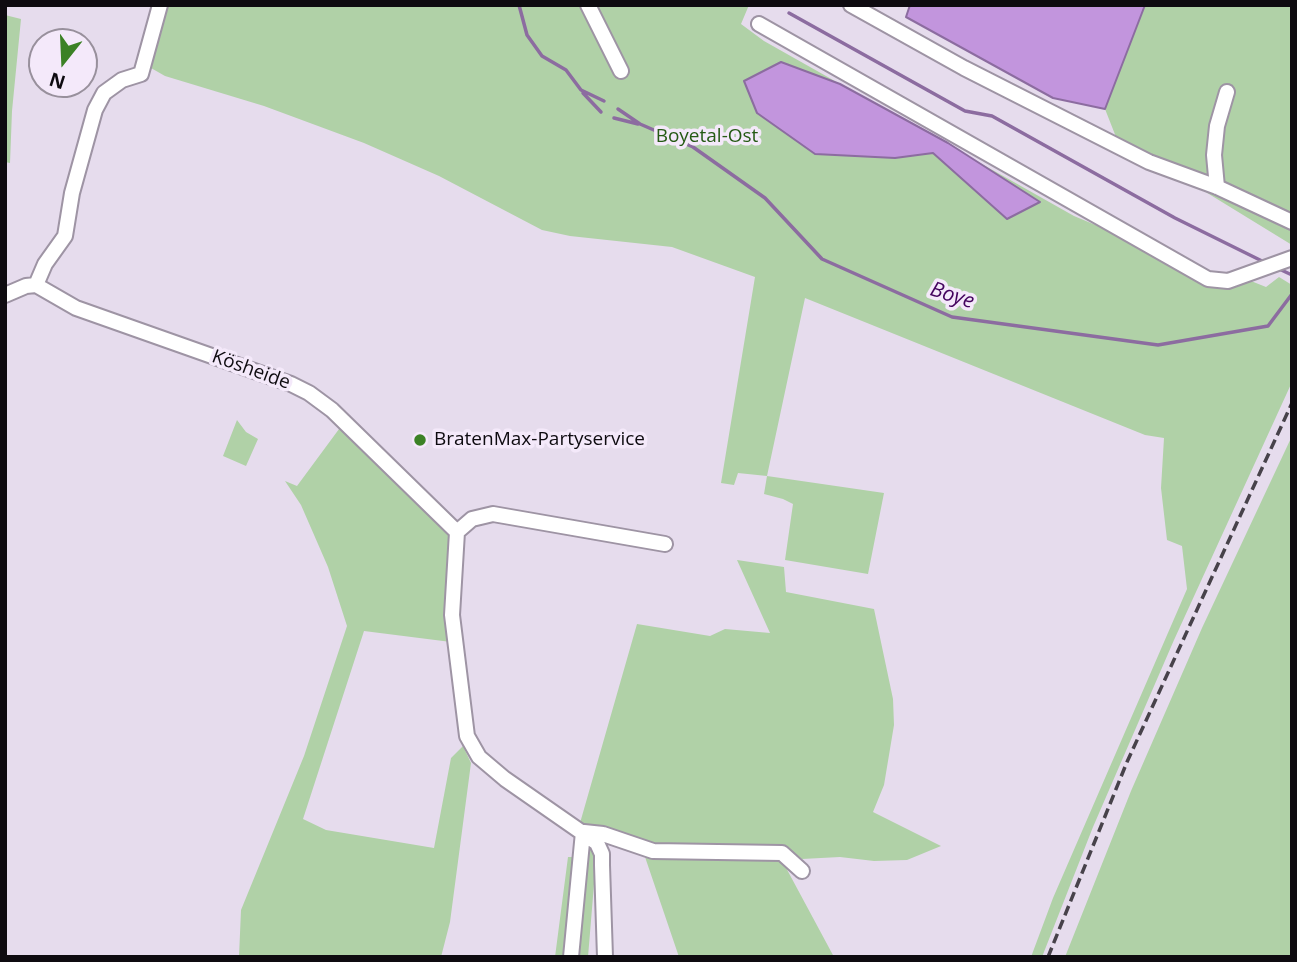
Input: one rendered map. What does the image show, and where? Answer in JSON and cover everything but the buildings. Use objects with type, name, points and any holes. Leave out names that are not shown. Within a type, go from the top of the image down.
[{"type":"street","points":[[5,295],[26,286],[36,285],[45,264],[65,236],[72,193],[95,110],[104,93],[122,80],[141,74],[160,5]]},
{"type":"street","points":[[587,5],[621,71]]},
{"type":"street","points":[[851,5],[964,68],[1149,163],[1217,187],[1292,222]]},
{"type":"street","points":[[759,24],[1208,279],[1228,281],[1292,258]]},
{"type":"street","points":[[1217,187],[1214,155],[1217,126],[1227,92]]},
{"type":"street","name":"Kösheide","points":[[36,285],[76,308],[292,384],[310,393],[332,410],[457,532]]},
{"type":"street","points":[[605,957],[601,854],[597,843],[505,779],[479,757],[467,736],[452,615],[457,532],[472,519],[493,514],[665,544]]},
{"type":"street","points":[[583,832],[603,834],[653,851],[782,852],[802,871]]},
{"type":"street","points":[[571,957],[583,832]]},
{"type":"green space","name":"Boyetal-Ost","points":[[166,5],[749,5],[741,24],[764,41],[1074,216],[1222,278],[1251,281],[1266,287],[1279,277],[1292,285],[1292,382],[1174,640],[1093,827],[1042,957],[1031,957],[1053,898],[1187,589],[1182,546],[1167,540],[1161,488],[1164,438],[1145,435],[805,298],[767,476],[738,473],[734,485],[721,483],[755,277],[672,247],[570,236],[542,230],[439,176],[364,143],[264,106],[165,76],[151,68]]},
{"type":"green space","points":[[1145,5],[1292,5],[1292,245],[1116,137],[1105,109]]},
{"type":"green space","points":[[5,15],[21,19],[10,163],[5,162]]},
{"type":"green space","points":[[237,420],[246,432],[258,439],[246,466],[223,456]]},
{"type":"green space","points":[[342,425],[451,534],[451,642],[364,631],[303,819],[326,830],[434,848],[451,758],[463,746],[471,763],[450,922],[441,957],[239,957],[241,910],[304,756],[347,626],[328,567],[301,505],[285,481],[297,486]]},
{"type":"green space","points":[[1292,436],[1292,957],[1065,957],[1131,791],[1202,628]]},
{"type":"green space","points":[[767,476],[884,493],[868,574],[785,560],[793,504],[764,494]]},
{"type":"green space","points":[[737,560],[784,567],[786,592],[874,609],[893,699],[894,725],[884,785],[873,812],[941,846],[907,860],[874,861],[840,857],[802,859],[790,851],[651,847],[580,823],[637,624],[710,636],[725,629],[770,633]]},
{"type":"green space","points":[[590,846],[596,860],[588,957],[555,957],[568,857],[585,857],[586,848]]},
{"type":"green space","points":[[644,854],[774,858],[784,864],[834,957],[679,957]]},
{"type":"shaded area","points":[[910,5],[1145,5],[1105,109],[1053,98],[906,17]]},
{"type":"shaded area","points":[[781,62],[840,84],[948,143],[1040,202],[1007,219],[933,153],[895,158],[815,154],[757,113],[744,81]]},
{"type":"waterway","name":"Boye","points":[[519,5],[527,35],[542,56],[566,70],[581,90],[604,101]]},
{"type":"waterway","name":"Boye","points":[[789,13],[965,111],[992,116],[1175,218],[1264,262]]},
{"type":"waterway","name":"Boye","points":[[583,93],[601,112]]},
{"type":"waterway","name":"Boye","points":[[618,109],[640,124],[693,147],[765,198],[822,259],[952,317],[1158,345],[1268,326],[1292,294]]},
{"type":"waterway","name":"Boye","points":[[614,118],[638,124]]},
{"type":"waterway","name":"Boye","points":[[1277,268],[1292,275]]},
{"type":"railway","points":[[1048,957],[1127,762],[1292,403]]},
{"type":"place","name":"BratenMax-Partyservice","points":[[420,440]]}]
